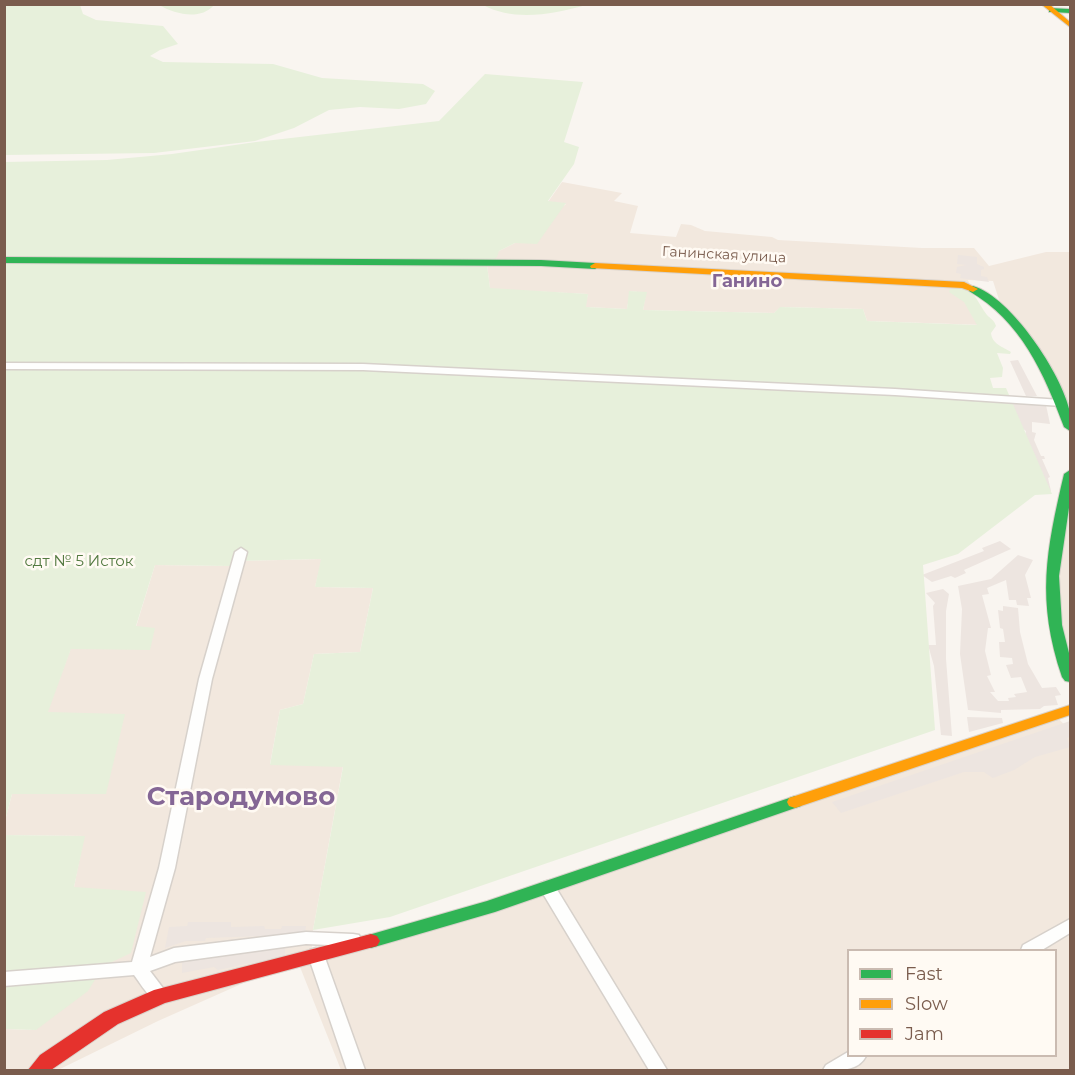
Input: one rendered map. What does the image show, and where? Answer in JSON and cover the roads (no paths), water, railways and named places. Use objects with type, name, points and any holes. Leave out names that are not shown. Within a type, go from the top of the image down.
[{"type":"street","points":[[1048,7],[1071,11]]},
{"type":"street","points":[[1048,7],[1071,24]]},
{"type":"street","name":"Ганинская улица","points":[[4,260],[487,262],[613,266],[958,284],[983,292],[999,304],[1045,366],[1071,427]]},
{"type":"street","points":[[4,366],[363,367],[872,391],[1062,403]]},
{"type":"street","points":[[1071,474],[1052,557],[1050,581],[1054,630],[1058,648],[1071,677]]},
{"type":"street","points":[[138,968],[151,932],[181,806],[202,696],[241,552]]},
{"type":"street","points":[[38,1071],[47,1061],[111,1018],[161,996],[418,928],[547,887],[1071,710]]},
{"type":"street","points":[[547,887],[658,1071]]},
{"type":"street","points":[[1032,949],[1071,926]]},
{"type":"street","points":[[4,980],[138,968],[174,955],[306,938],[369,941]]},
{"type":"street","points":[[316,955],[356,1071]]},
{"type":"street","points":[[138,968],[161,996]]},
{"type":"street","points":[[832,1071],[854,1057]]},
{"type":"district","name":"Ганино","points":[[747,282]]},
{"type":"district","name":"Стародумово","points":[[241,797]]},
{"type":"park label","name":"сдт № 5 Исток","points":[[79,562]]}]
